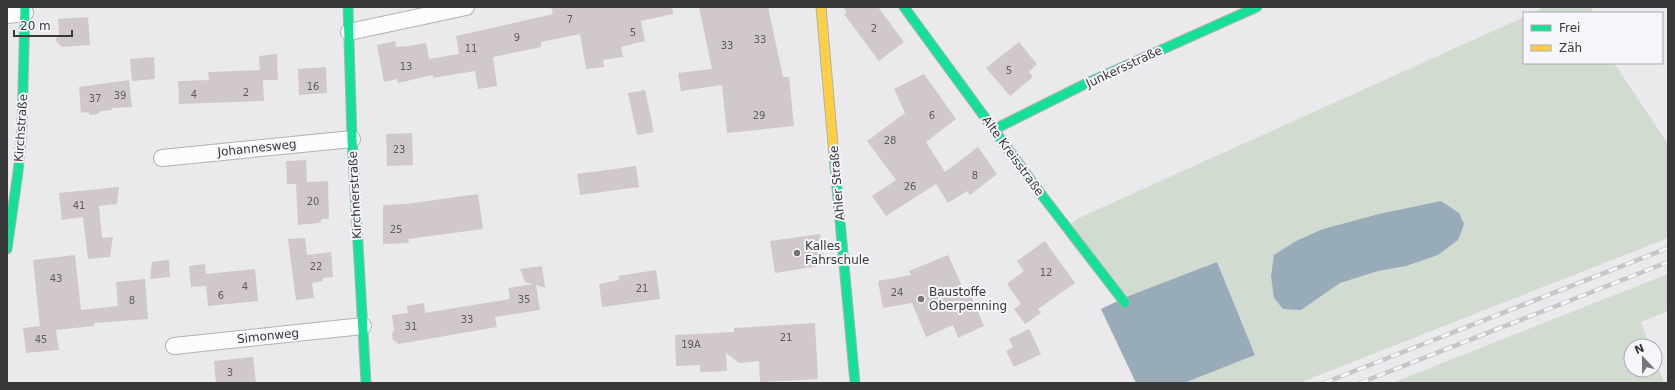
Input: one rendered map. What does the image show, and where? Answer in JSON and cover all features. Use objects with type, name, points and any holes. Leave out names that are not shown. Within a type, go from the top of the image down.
[{"type":"street","name":"Kirchnerstraße","points":[[348,7],[352,139],[366,383]]},
{"type":"street","points":[[349,32],[466,7]]},
{"type":"street","name":"Ahler Straße","points":[[821,7],[855,383]]},
{"type":"street","name":"Alte Kreisstraße","points":[[904,7],[993,130],[1125,303]]},
{"type":"street","name":"Junkersstraße","points":[[993,130],[1085,84],[1256,7]]},
{"type":"street","points":[[7,15],[25,10]]},
{"type":"street","name":"Kirchstraße","points":[[7,248],[18,172],[22,128],[25,10]]},
{"type":"street","name":"Johannesweg","points":[[162,158],[352,139]]},
{"type":"street","name":"Simonweg","points":[[174,346],[363,326]]},
{"type":"shaded area","points":[[1545,7],[1591,7],[1593,12],[1534,12]]},
{"type":"shaded area","points":[[1523,17],[1523,64],[1615,64],[1668,144],[1668,238],[1299,383],[1184,383],[1255,355],[1217,262],[1126,297],[1068,226],[1081,217]]},
{"type":"shaded area","points":[[1668,274],[1668,311],[1641,322],[1647,338],[1623,338],[1623,378],[1662,378],[1664,383],[1392,383]]},
{"type":"water","points":[[1441,201],[1459,213],[1464,224],[1458,240],[1438,255],[1406,266],[1378,271],[1340,283],[1301,310],[1283,309],[1274,298],[1271,276],[1274,255],[1296,241],[1323,229],[1379,214]]},
{"type":"water","points":[[1217,262],[1255,355],[1184,383],[1136,383],[1101,309],[1126,297]]},
{"type":"building","points":[[551,7],[672,7],[673,14],[641,21],[645,41],[621,47],[623,57],[603,60],[604,67],[586,69],[580,34],[541,42],[541,47],[493,57],[497,86],[478,89],[475,71],[433,78],[433,75],[398,83],[397,79],[384,82],[377,45],[395,41],[396,47],[426,43],[429,59],[459,54],[456,36],[553,14]]},
{"type":"building","points":[[699,7],[768,7],[783,77],[789,77],[794,126],[727,133],[722,85],[681,91],[678,73],[712,69]]},
{"type":"building","points":[[843,7],[878,7],[904,42],[879,61],[844,14],[847,13]]},
{"type":"building","points":[[88,17],[90,45],[62,47],[55,40],[59,35],[58,19]]},
{"type":"building","points":[[1019,42],[1037,64],[1029,72],[1033,77],[1010,96],[986,68]]},
{"type":"building","points":[[277,54],[278,80],[263,80],[264,101],[179,104],[178,81],[209,80],[208,72],[260,70],[259,56]]},
{"type":"building","points":[[154,57],[155,79],[132,81],[130,59]]},
{"type":"building","points":[[326,67],[327,93],[299,95],[298,69]]},
{"type":"building","points":[[924,74],[956,119],[926,142],[945,172],[978,147],[997,174],[970,195],[967,191],[948,203],[936,184],[886,216],[872,196],[896,180],[867,141],[905,113],[894,89]]},
{"type":"building","points":[[129,80],[132,107],[111,108],[112,110],[101,111],[98,114],[90,115],[88,112],[81,113],[79,87]]},
{"type":"building","points":[[645,90],[654,132],[637,135],[628,93]]},
{"type":"building","points":[[412,133],[413,165],[387,166],[386,134]]},
{"type":"building","points":[[306,160],[307,182],[328,181],[329,219],[322,219],[320,223],[298,225],[296,184],[287,184],[286,161]]},
{"type":"building","points":[[636,166],[639,187],[580,195],[577,174]]},
{"type":"building","points":[[119,187],[117,204],[99,206],[102,238],[113,237],[110,257],[88,259],[83,217],[62,220],[59,193]]},
{"type":"building","points":[[478,194],[483,229],[408,239],[409,243],[383,244],[383,205],[406,204]]},
{"type":"building","name":"Kalles Fahrschule","points":[[820,234],[825,265],[775,273],[770,241]]},
{"type":"building","points":[[305,238],[307,255],[331,252],[333,277],[323,278],[323,281],[312,283],[314,298],[296,300],[288,239]]},
{"type":"building","points":[[1045,241],[1075,283],[1038,309],[1041,313],[1025,324],[1014,309],[1021,304],[1007,284],[1024,271],[1017,261]]},
{"type":"building","points":[[75,255],[81,310],[118,306],[116,282],[145,279],[148,319],[94,323],[94,326],[56,330],[59,350],[26,353],[23,328],[40,326],[33,260]]},
{"type":"building","points":[[948,255],[966,295],[970,293],[984,326],[958,338],[953,325],[926,337],[912,303],[883,308],[878,281],[911,275],[909,271]]},
{"type":"building","points":[[169,260],[170,277],[150,279],[152,262]]},
{"type":"building","points":[[205,264],[206,274],[255,269],[258,301],[208,306],[206,286],[191,287],[189,266]]},
{"type":"building","points":[[542,266],[545,288],[536,285],[540,310],[495,317],[497,327],[399,344],[393,340],[392,334],[394,330],[392,315],[408,313],[407,306],[424,303],[425,313],[510,299],[508,288],[533,284],[525,282],[520,269]]},
{"type":"building","points":[[656,270],[660,299],[602,307],[599,284],[619,280],[618,276]]},
{"type":"building","points":[[815,323],[818,379],[760,382],[759,361],[739,363],[726,353],[727,371],[700,372],[700,365],[676,366],[675,335],[734,332],[734,328]]},
{"type":"building","points":[[1029,329],[1041,354],[1014,367],[1006,351],[1013,347],[1009,339]]},
{"type":"building","points":[[253,357],[256,383],[216,383],[214,361]]},
{"type":"railway","points":[[1324,383],[1668,248]]},
{"type":"railway","points":[[1360,383],[1668,262]]},
{"type":"traffic: fast","points":[[7,249],[18,172],[22,128],[25,7]]},
{"type":"traffic: fast","points":[[348,7],[352,139],[366,383]]},
{"type":"traffic: fast","points":[[904,7],[1041,194],[1125,303]]},
{"type":"traffic: fast","points":[[993,130],[1085,84],[1257,7]]},
{"type":"traffic: fast","points":[[834,156],[855,383]]},
{"type":"traffic: slow","points":[[821,7],[834,156]]},
{"type":"place","name":"Kalles Fahrschule","points":[[797,253]]},
{"type":"place","name":"Baustoffe Oberpenning","points":[[921,299]]}]
